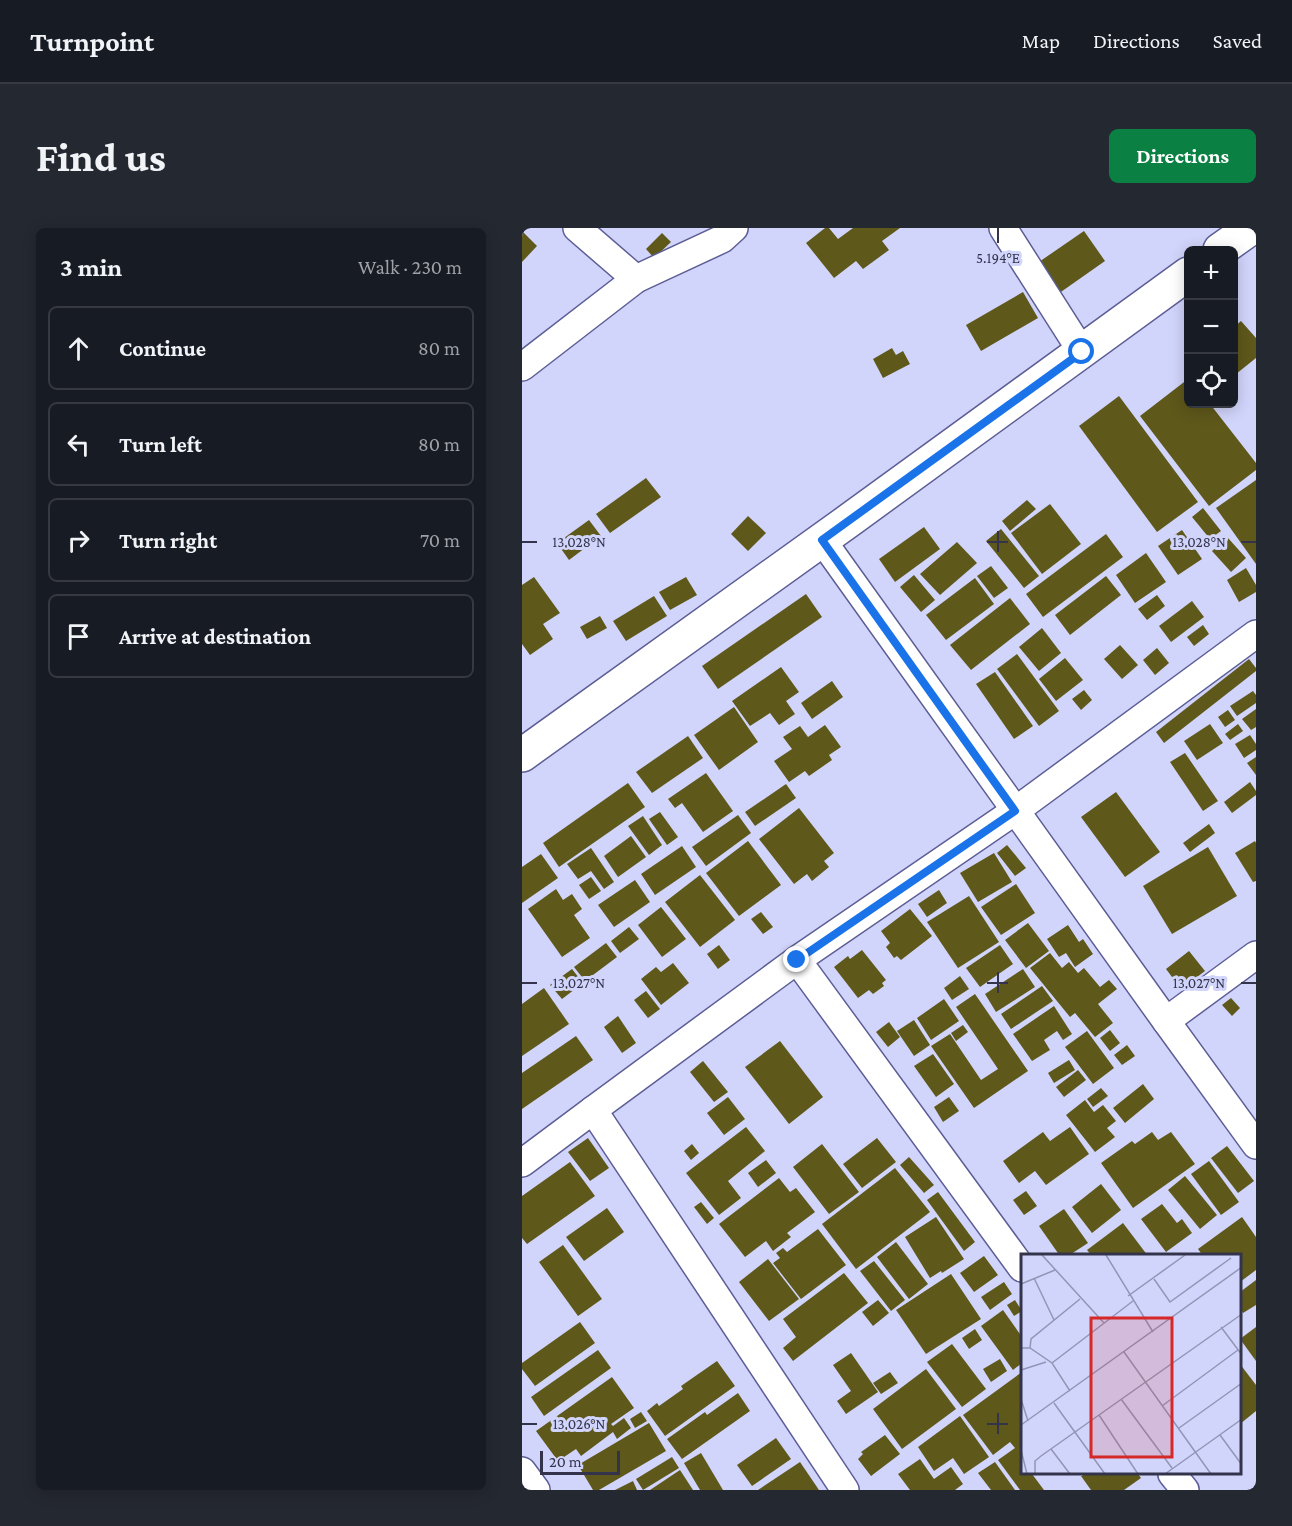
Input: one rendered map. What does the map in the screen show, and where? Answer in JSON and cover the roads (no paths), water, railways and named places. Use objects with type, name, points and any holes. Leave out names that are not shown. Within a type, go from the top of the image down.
[{"type":"street","points":[[577,228],[636,279]]},
{"type":"street","points":[[522,368],[636,279],[722,239],[734,228]]},
{"type":"street","points":[[1003,228],[1082,352]]},
{"type":"street","points":[[1226,246],[1251,228]]},
{"type":"street","points":[[522,755],[1184,277]]},
{"type":"street","points":[[822,540],[1256,1145]]},
{"type":"street","points":[[522,1163],[797,960],[1015,811],[1256,634]]},
{"type":"street","points":[[1166,1021],[1256,955]]},
{"type":"street","points":[[797,960],[1021,1267]]},
{"type":"street","points":[[593,1110],[845,1490]]},
{"type":"street","points":[[522,1471],[536,1490]]},
{"type":"street","points":[[1174,1475],[1185,1490]]}]
